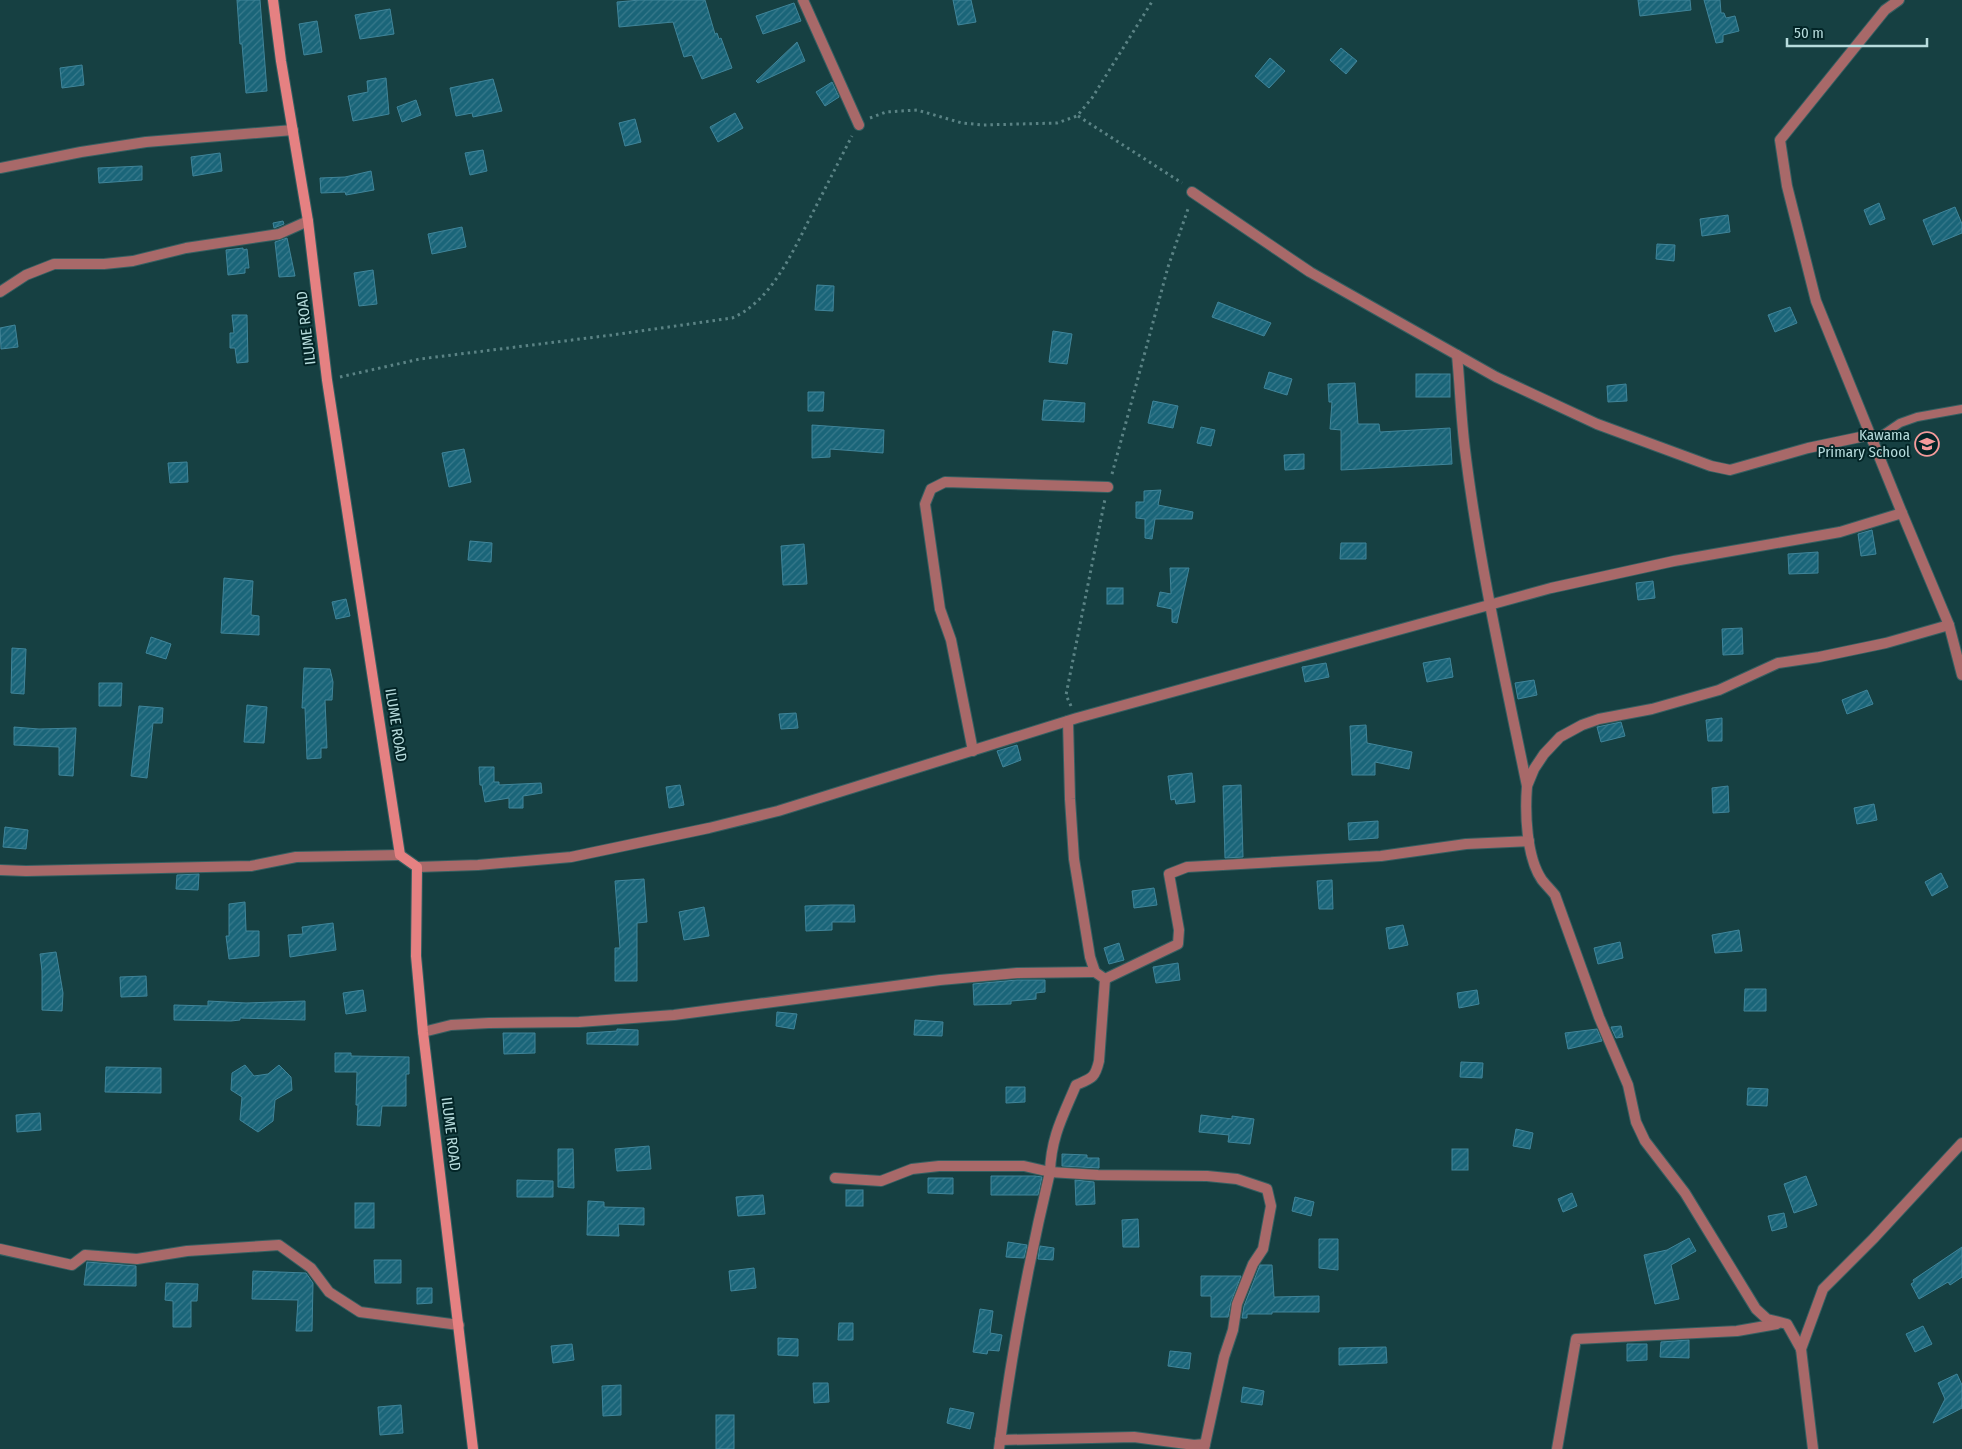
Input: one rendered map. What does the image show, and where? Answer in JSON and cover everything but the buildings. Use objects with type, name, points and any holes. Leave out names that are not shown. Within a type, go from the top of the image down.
[{"type":"street","name":"ILUME ROAD","points":[[273,0],[281,61],[308,221],[327,380],[400,855]]},
{"type":"street","points":[[803,0],[859,125]]},
{"type":"street","points":[[1899,0],[1885,10],[1780,140],[1787,186],[1816,301],[1949,625],[1962,675]]},
{"type":"street","points":[[0,168],[81,152],[146,142],[293,130]]},
{"type":"street","points":[[1192,192],[1310,272],[1496,377],[1597,424],[1711,466],[1730,470],[1808,448],[1871,438]]},
{"type":"street","points":[[0,292],[26,275],[54,264],[104,264],[133,260],[186,248],[279,234],[308,221]]},
{"type":"street","points":[[1457,355],[1465,448],[1489,605],[1527,786],[1526,808],[1530,842],[1542,880],[1555,895],[1599,1017],[1628,1085],[1636,1122],[1645,1141],[1685,1193],[1756,1309],[1767,1319],[1787,1324],[1800,1349],[1813,1449]]},
{"type":"street","points":[[973,750],[951,640],[940,609],[925,504],[931,489],[945,482],[1108,487]]},
{"type":"street","points":[[0,870],[36,871],[252,866],[296,856],[400,855],[417,867],[478,865],[571,856],[709,828],[778,811],[1072,719],[1551,588],[1674,561],[1840,532],[1902,513]]},
{"type":"street","points":[[1527,786],[1534,769],[1544,754],[1560,737],[1582,725],[1599,719],[1652,709],[1719,690],[1778,663],[1819,657],[1886,643],[1949,625]]},
{"type":"street","points":[[1072,719],[1070,799],[1074,859],[1094,972]]},
{"type":"street","points":[[1105,979],[1178,944],[1179,930],[1169,874],[1187,867],[1381,856],[1466,844],[1530,842]]},
{"type":"street","name":"ILUME ROAD","points":[[417,867],[416,956],[423,1032],[473,1449]]},
{"type":"street","points":[[423,1032],[451,1025],[579,1022],[674,1015],[940,980],[1024,973],[1094,972],[1105,979]]},
{"type":"street","points":[[835,1178],[881,1181],[912,1169],[939,1166],[1024,1166],[1050,1172],[1098,1175],[1207,1176],[1238,1179],[1267,1189],[1271,1206],[1263,1249],[1253,1264],[1237,1304],[1233,1330],[1205,1446],[1134,1437],[1000,1444],[1009,1372],[1028,1262],[1050,1172],[1050,1158],[1056,1129],[1076,1085],[1093,1077],[1097,1072],[1105,979]]},
{"type":"street","points":[[1800,1349],[1823,1289],[1873,1239],[1962,1143]]},
{"type":"street","points":[[0,1249],[72,1265],[85,1255],[137,1259],[187,1251],[279,1245],[311,1268],[329,1292],[360,1312],[459,1325]]},
{"type":"street","points":[[1556,1449],[1576,1339],[1737,1331],[1783,1323]]},
{"type":"lane","points":[[1871,438],[1900,423],[1917,417],[1962,409]]},
{"type":"path","points":[[327,380],[420,359],[612,335],[732,318],[745,313],[760,298],[786,265],[859,125],[879,114],[899,110],[917,110],[962,123],[983,125],[1058,123],[1077,116],[1092,98],[1153,0]]},
{"type":"path","points":[[1072,719],[1066,695],[1108,487],[1168,266],[1192,196],[1192,192],[1185,185],[1077,116]]},
{"type":"place","name":"Kawama Primary School","points":[[1927,444]]}]
